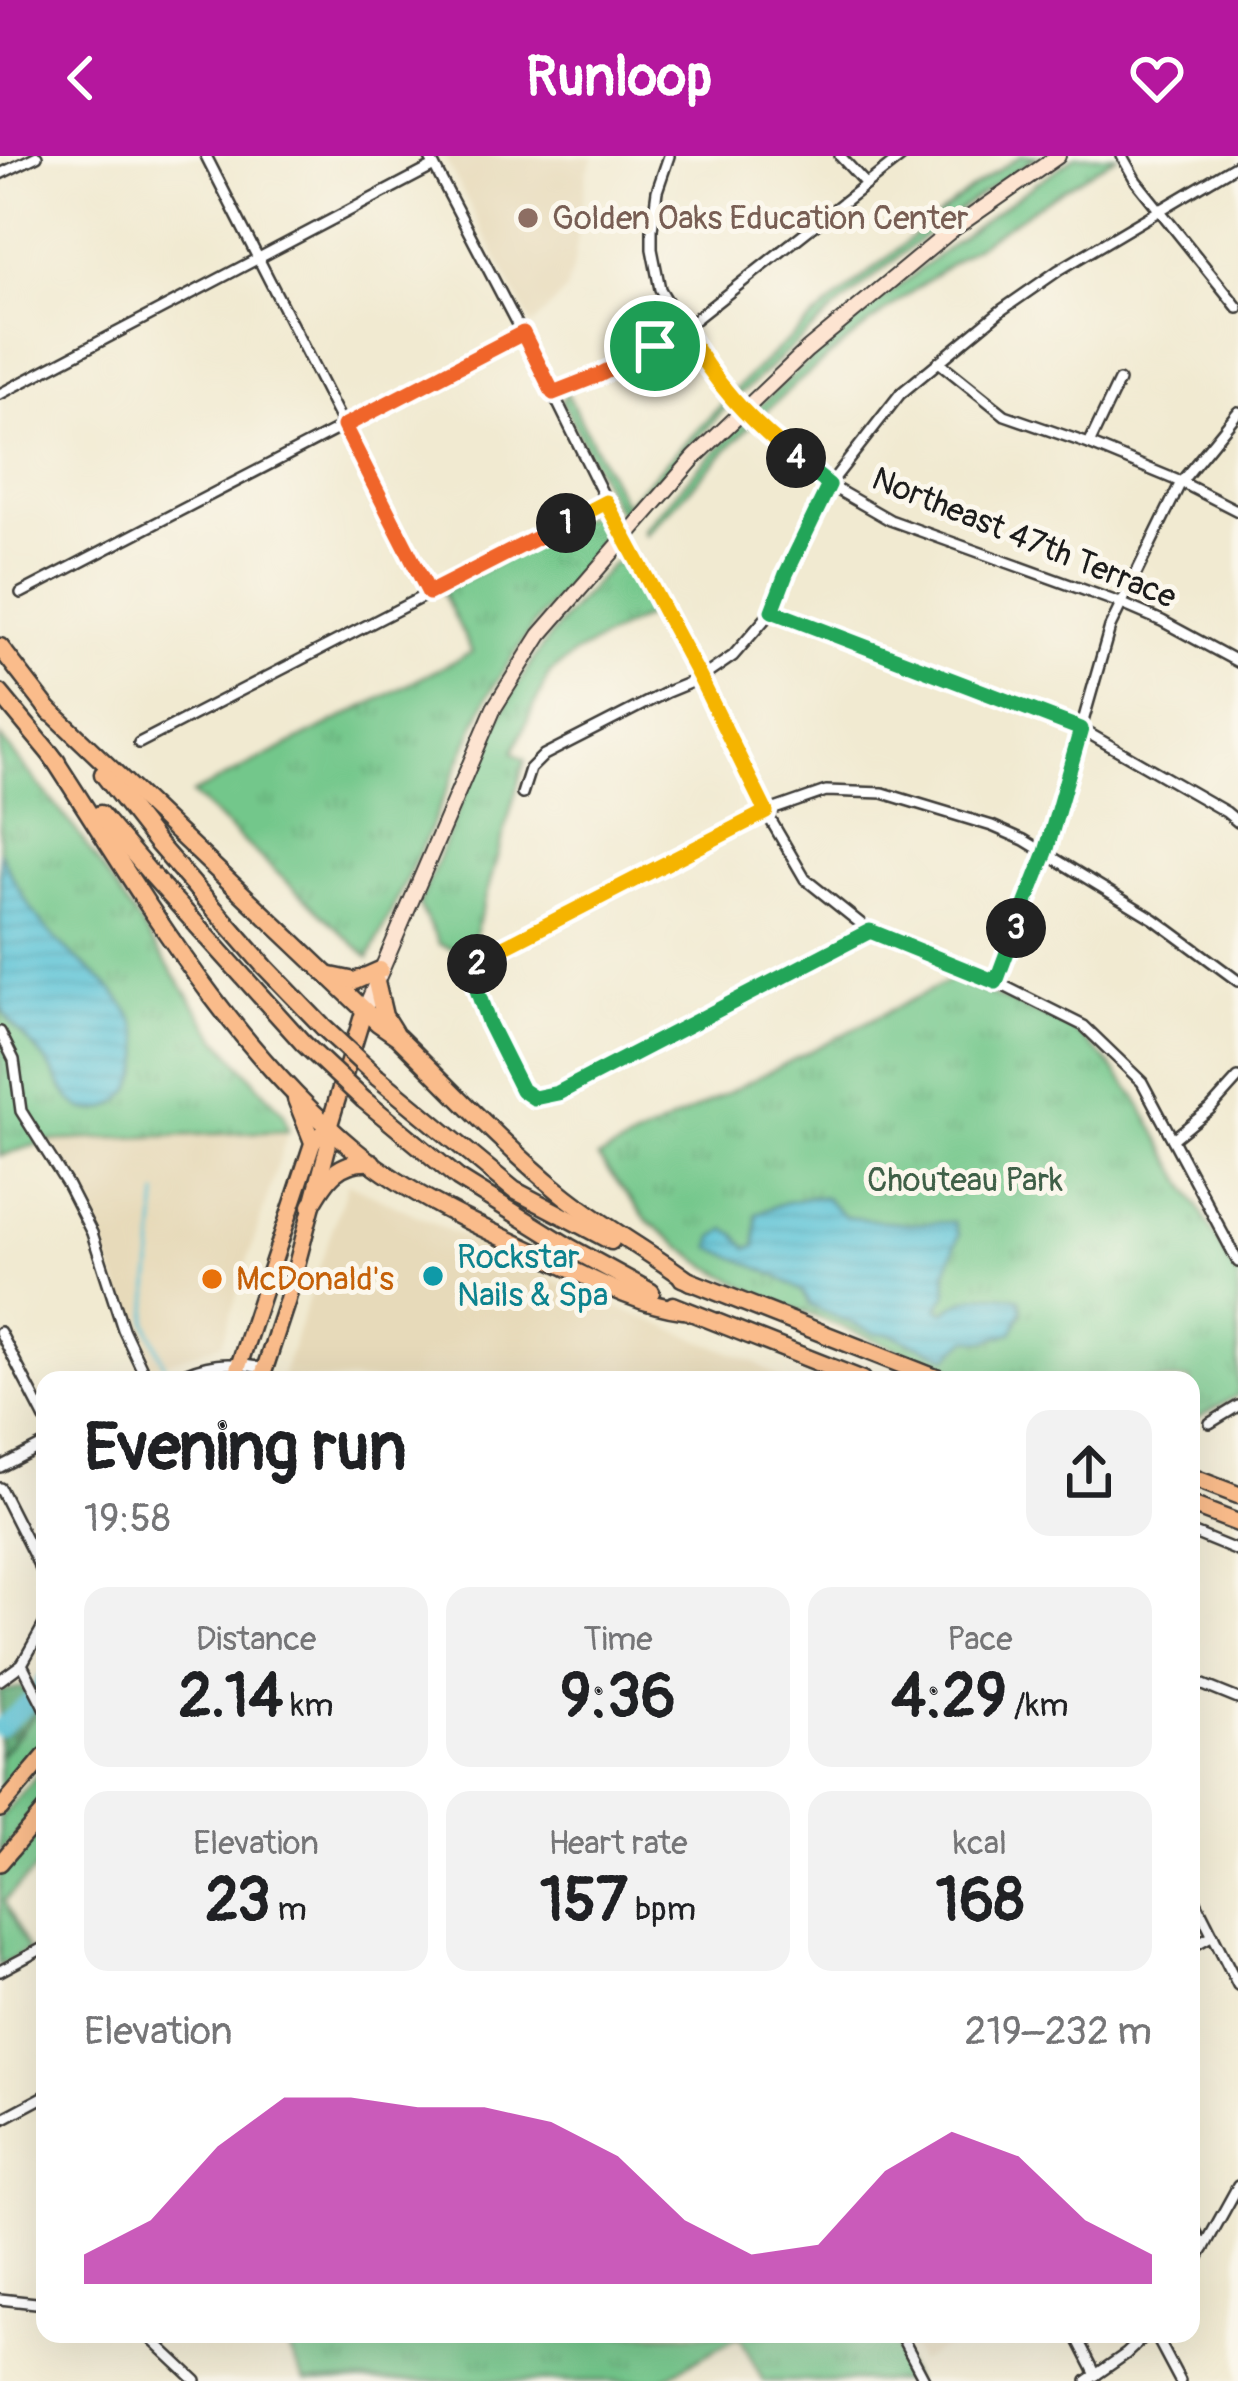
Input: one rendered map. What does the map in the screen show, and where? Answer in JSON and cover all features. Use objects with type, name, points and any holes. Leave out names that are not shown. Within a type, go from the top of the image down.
[{"type":"highway","points":[[0,647],[249,949],[377,1077],[514,1190],[690,1282],[918,1371]]},
{"type":"highway","points":[[0,693],[150,873],[303,1043],[458,1178],[683,1310],[840,1371]]},
{"type":"highway","points":[[46,707],[562,1194],[690,1282]]},
{"type":"highway","points":[[50,753],[204,989],[260,1058],[329,1126],[371,1162],[443,1209],[607,1286],[683,1310]]},
{"type":"highway","points":[[326,974],[356,981],[378,976],[384,1016],[398,1037]]},
{"type":"highway","points":[[289,1088],[313,1142]]},
{"type":"highway","points":[[311,1206],[335,1170],[371,1162]]},
{"type":"highway","points":[[1200,1480],[1238,1495]]},
{"type":"highway","points":[[1200,1508],[1238,1523]]},
{"type":"main road","points":[[264,1371],[364,1011],[507,683],[540,635],[624,537],[741,410],[879,288],[1058,156]]},
{"type":"main road","points":[[238,1371],[313,1142],[329,1126]]},
{"type":"main road","points":[[0,1809],[36,1767]]},
{"type":"main road","points":[[0,1863],[36,1821]]},
{"type":"street","points":[[0,174],[37,156]]},
{"type":"street","points":[[206,156],[429,593]]},
{"type":"street","name":"Northeast 47th Terrace","points":[[669,156],[653,210],[652,249],[660,289],[712,375],[769,438],[829,485],[890,520],[1120,603],[1238,662]]},
{"type":"street","points":[[840,156],[866,184]]},
{"type":"street","points":[[553,393],[623,364],[684,328],[902,156]]},
{"type":"street","points":[[1122,156],[1136,181],[1238,308]]},
{"type":"street","points":[[0,394],[259,259],[432,161],[766,812],[805,879],[870,931],[996,982],[1084,1026],[1142,1082],[1238,1262]]},
{"type":"street","points":[[522,794],[530,769],[544,754],[700,678],[733,656],[772,611],[829,485],[900,394],[1040,283],[1238,164]]},
{"type":"street","points":[[21,592],[523,333]]},
{"type":"street","points":[[940,363],[1005,415],[1089,444],[1238,511]]},
{"type":"street","points":[[1089,444],[1119,381]]},
{"type":"street","points":[[996,982],[1046,852],[1120,603],[1181,482],[1238,412]]},
{"type":"street","points":[[139,743],[606,502]]},
{"type":"street","points":[[772,611],[1081,729],[1238,822]]},
{"type":"street","points":[[870,931],[558,1093],[534,1098],[522,1090],[489,1024],[472,976],[478,961],[766,812],[826,791],[883,793],[992,826],[1046,852],[1154,919],[1238,981]]},
{"type":"street","points":[[0,1031],[14,1060],[22,1111],[92,1233],[123,1329],[143,1371]]},
{"type":"street","points":[[1173,1139],[1238,1078]]},
{"type":"street","points":[[0,1332],[36,1402]]},
{"type":"street","points":[[189,1371],[242,1363],[257,1371]]},
{"type":"street","points":[[1210,1423],[1238,1406]]},
{"type":"street","points":[[0,1467],[36,1449]]},
{"type":"street","points":[[0,1488],[36,1558]]},
{"type":"street","points":[[1200,1535],[1238,1551]]},
{"type":"street","points":[[0,1680],[22,1664],[36,1638]]},
{"type":"street","points":[[22,1664],[36,1691]]},
{"type":"street","points":[[1200,1684],[1238,1699]]},
{"type":"street","points":[[1200,1910],[1238,1985]]},
{"type":"street","points":[[1200,1942],[1213,1935]]},
{"type":"street","points":[[0,1971],[36,1952]]},
{"type":"street","points":[[0,2120],[36,2101]]},
{"type":"street","points":[[1200,2255],[1238,2186]]},
{"type":"street","points":[[1200,2240],[1204,2248]]},
{"type":"street","points":[[0,2299],[36,2301]]},
{"type":"street","points":[[156,2343],[196,2381]]},
{"type":"street","points":[[905,2343],[925,2381]]},
{"type":"street","points":[[1078,2343],[1091,2378],[1139,2343]]},
{"type":"street","points":[[1157,2343],[1180,2381]]},
{"type":"shaded area","name":"Golden Oaks Education Center","points":[[444,156],[594,156],[587,172],[566,291],[532,326]]},
{"type":"shaded area","points":[[288,1131],[222,1343],[150,1369],[94,1222],[48,1141]]},
{"type":"shaded area","points":[[348,1183],[579,1292],[768,1371],[284,1371]]},
{"type":"shaded area","points":[[910,2343],[956,2343],[919,2362]]},
{"type":"green space","points":[[1021,156],[1038,156],[886,267],[743,392],[734,391],[932,221]]},
{"type":"green space","points":[[1076,156],[1117,156],[931,278],[842,345],[758,418],[757,408],[833,340],[952,245]]},
{"type":"green space","points":[[566,392],[625,505],[727,399],[729,404],[630,513],[622,514],[562,401]]},
{"type":"green space","points":[[746,423],[750,426],[645,535],[643,530],[690,477]]},
{"type":"green space","points":[[598,511],[608,514],[614,527],[600,538],[599,550],[535,623],[488,695],[369,958],[192,794],[472,652],[442,591]]},
{"type":"green space","points":[[625,560],[634,565],[658,610],[576,653],[549,674],[513,752],[525,760],[469,955],[439,944],[419,905],[495,727],[556,628],[613,563]]},
{"type":"green space","points":[[0,737],[77,832],[218,1039],[284,1114],[288,1131],[48,1141],[0,1156]]},
{"type":"green space","name":"Chouteau Park","points":[[953,979],[1070,1027],[1136,1097],[1238,1277],[1238,1395],[1200,1416],[1200,1371],[957,1371],[935,1364],[761,1295],[701,1262],[647,1220],[598,1158]]},
{"type":"green space","points":[[24,1687],[36,1712],[0,1756],[0,1691]]},
{"type":"green space","points":[[36,1713],[36,1752],[0,1797],[0,1756]]},
{"type":"green space","points":[[36,1776],[36,1811],[0,1853],[0,1818]]},
{"type":"green space","points":[[36,1835],[36,1869],[4,1901],[28,1950],[0,1965],[0,1874]]},
{"type":"green space","points":[[286,2343],[727,2343],[658,2381],[305,2381]]},
{"type":"green space","points":[[744,2343],[894,2343],[913,2381],[763,2381]]},
{"type":"water","points":[[0,851],[45,926],[109,987],[135,1023],[141,1047],[139,1072],[127,1093],[107,1108],[90,1111],[75,1104],[1,1007]]},
{"type":"water","points":[[825,1197],[846,1217],[907,1224],[954,1222],[959,1235],[946,1272],[947,1294],[938,1309],[944,1312],[981,1296],[1020,1299],[1022,1310],[1013,1332],[987,1341],[968,1339],[948,1357],[811,1306],[803,1292],[777,1276],[711,1247],[714,1237],[726,1229],[748,1248],[756,1246],[756,1214]]},
{"type":"waterway","points":[[158,1195],[147,1322],[165,1367]]},
{"type":"waterway","points":[[0,1728],[32,1700]]},
{"type":"place","name":"Golden Oaks Education Center","points":[[528,218]]},
{"type":"place","name":"Rockstar Nails & Spa","points":[[433,1276]]},
{"type":"place","name":"McDonald's","points":[[212,1279]]},
{"type":"route","points":[[684,328],[712,375],[741,410],[829,485],[772,611],[1081,729],[1046,852],[996,982],[870,931],[558,1093],[534,1098],[522,1090],[489,1024],[472,976],[478,961],[766,812],[606,502],[429,593],[344,426],[523,333],[553,393],[655,346],[684,328]]}]
